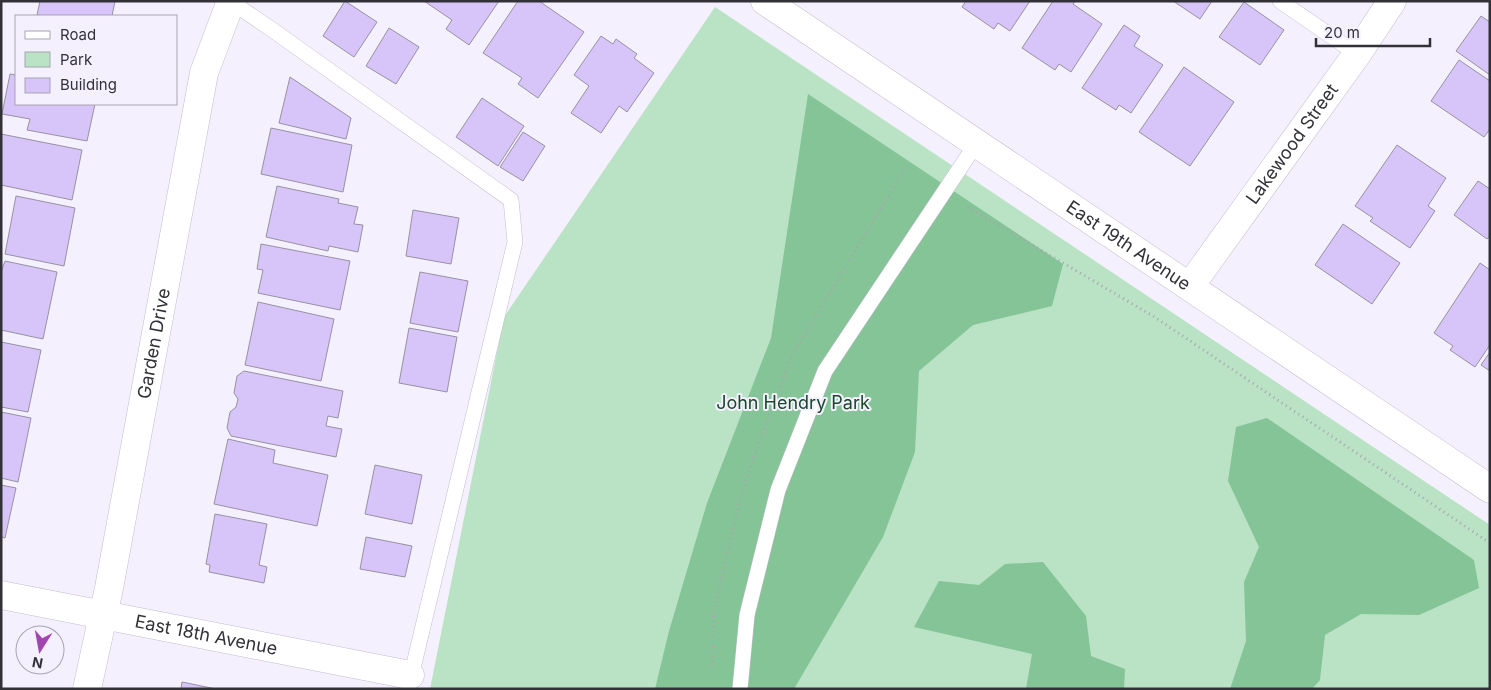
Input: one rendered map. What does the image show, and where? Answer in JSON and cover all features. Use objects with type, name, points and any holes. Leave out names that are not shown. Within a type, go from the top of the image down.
[{"type":"street","name":"Garden Drive","points":[[87,689],[103,616],[204,73],[230,1]]},
{"type":"street","name":"East 19th Avenue","points":[[765,1],[1490,489]]},
{"type":"street","name":"Lakewood Street","points":[[1190,286],[1357,54],[1392,1]]},
{"type":"street","name":"East 18th Avenue","points":[[1,596],[409,682]]},
{"type":"lane","points":[[230,1],[511,200],[515,242],[409,682]]},
{"type":"lane","points":[[1280,1],[1357,54]]},
{"type":"lane","points":[[740,689],[746,615],[778,490],[825,371],[976,144]]},
{"type":"path","points":[[944,193],[1153,316],[1490,543]]},
{"type":"green space","name":"John Hendry Park","points":[[715,7],[1490,525],[1490,689],[430,689],[504,317]]},
{"type":"green space","points":[[808,94],[1063,264],[1052,306],[973,325],[919,371],[915,452],[883,537],[794,689],[655,689],[669,631],[707,503],[771,338]]},
{"type":"green space","points":[[1267,418],[1474,560],[1479,588],[1419,615],[1361,614],[1325,635],[1320,680],[1312,689],[1230,689],[1246,641],[1244,582],[1259,547],[1228,481],[1236,427]]},
{"type":"green space","points":[[1043,562],[1086,616],[1091,656],[1125,669],[1124,689],[1026,689],[1032,654],[914,627],[939,581],[979,585],[1005,564]]},
{"type":"building","points":[[40,1],[115,1],[112,15],[37,15]]},
{"type":"building","points":[[345,1],[377,22],[354,57],[323,36]]},
{"type":"building","points":[[424,1],[499,1],[469,45],[446,29],[452,20]]},
{"type":"building","points":[[518,1],[539,1],[584,32],[538,98],[518,84],[522,78],[483,53]]},
{"type":"building","points":[[966,1],[1030,1],[1010,31],[998,23],[994,29],[962,7]]},
{"type":"building","points":[[1053,1],[1075,1],[1073,4],[1102,24],[1071,72],[1059,64],[1055,70],[1022,48]]},
{"type":"building","points":[[1173,1],[1212,1],[1200,19]]},
{"type":"building","points":[[1244,2],[1284,30],[1260,65],[1219,37]]},
{"type":"building","points":[[1481,16],[1490,22],[1490,75],[1456,51]]},
{"type":"building","points":[[1124,25],[1140,36],[1134,46],[1163,65],[1131,113],[1119,105],[1116,110],[1082,88]]},
{"type":"building","points":[[389,28],[419,47],[396,84],[366,66]]},
{"type":"building","points":[[601,36],[613,44],[616,39],[637,54],[634,58],[654,73],[627,112],[619,106],[601,133],[571,113],[589,86],[574,75]]},
{"type":"building","points":[[1459,60],[1490,81],[1490,129],[1484,137],[1431,101]]},
{"type":"building","points":[[1184,67],[1234,102],[1190,166],[1139,132]]},
{"type":"building","points":[[10,74],[15,75],[15,105],[95,105],[87,141],[27,130],[30,119],[2,114]]},
{"type":"building","points":[[290,77],[351,118],[346,139],[279,123]]},
{"type":"building","points":[[482,98],[524,126],[498,166],[456,137]]},
{"type":"building","points":[[271,128],[352,145],[343,192],[261,174]]},
{"type":"building","points":[[523,132],[545,146],[523,181],[500,167]]},
{"type":"building","points":[[1,134],[82,150],[72,200],[1,185]]},
{"type":"building","points":[[1397,145],[1446,178],[1428,206],[1435,211],[1410,248],[1370,221],[1373,218],[1355,206]]},
{"type":"building","points":[[1478,181],[1490,189],[1490,236],[1487,239],[1454,215]]},
{"type":"building","points":[[277,186],[339,199],[338,203],[358,207],[354,224],[363,225],[358,252],[329,246],[328,251],[266,237]]},
{"type":"building","points":[[16,196],[75,208],[64,266],[5,254]]},
{"type":"building","points":[[413,210],[459,218],[451,264],[406,256]]},
{"type":"building","points":[[1343,224],[1400,263],[1372,304],[1315,265]]},
{"type":"building","points":[[261,244],[350,261],[340,310],[258,293],[263,270],[257,269]]},
{"type":"building","points":[[5,261],[57,272],[43,339],[1,330],[1,272]]},
{"type":"building","points":[[1480,263],[1490,270],[1490,345],[1475,367],[1450,350],[1453,346],[1434,333]]},
{"type":"building","points":[[420,272],[468,281],[458,332],[410,323]]},
{"type":"building","points":[[258,302],[334,319],[321,381],[245,365]]},
{"type":"building","points":[[409,328],[457,337],[447,392],[399,383]]},
{"type":"building","points":[[1,342],[41,350],[28,412],[1,407]]},
{"type":"building","points":[[1490,352],[1490,371],[1481,365]]},
{"type":"building","points":[[244,371],[343,391],[338,418],[328,416],[326,426],[342,429],[336,457],[231,436],[227,428],[230,412],[236,407],[238,399],[234,393],[237,376]]},
{"type":"building","points":[[1,412],[31,418],[18,482],[1,478]]},
{"type":"building","points":[[228,439],[275,450],[273,463],[328,475],[317,526],[214,504]]},
{"type":"building","points":[[375,465],[422,475],[412,524],[365,514]]},
{"type":"building","points":[[1,485],[16,488],[5,538],[1,537]]},
{"type":"building","points":[[215,514],[267,524],[259,565],[267,567],[264,583],[209,572],[210,565],[206,564]]},
{"type":"building","points":[[366,537],[412,546],[405,577],[360,569]]},
{"type":"building","points":[[182,682],[216,689],[181,689]]}]
